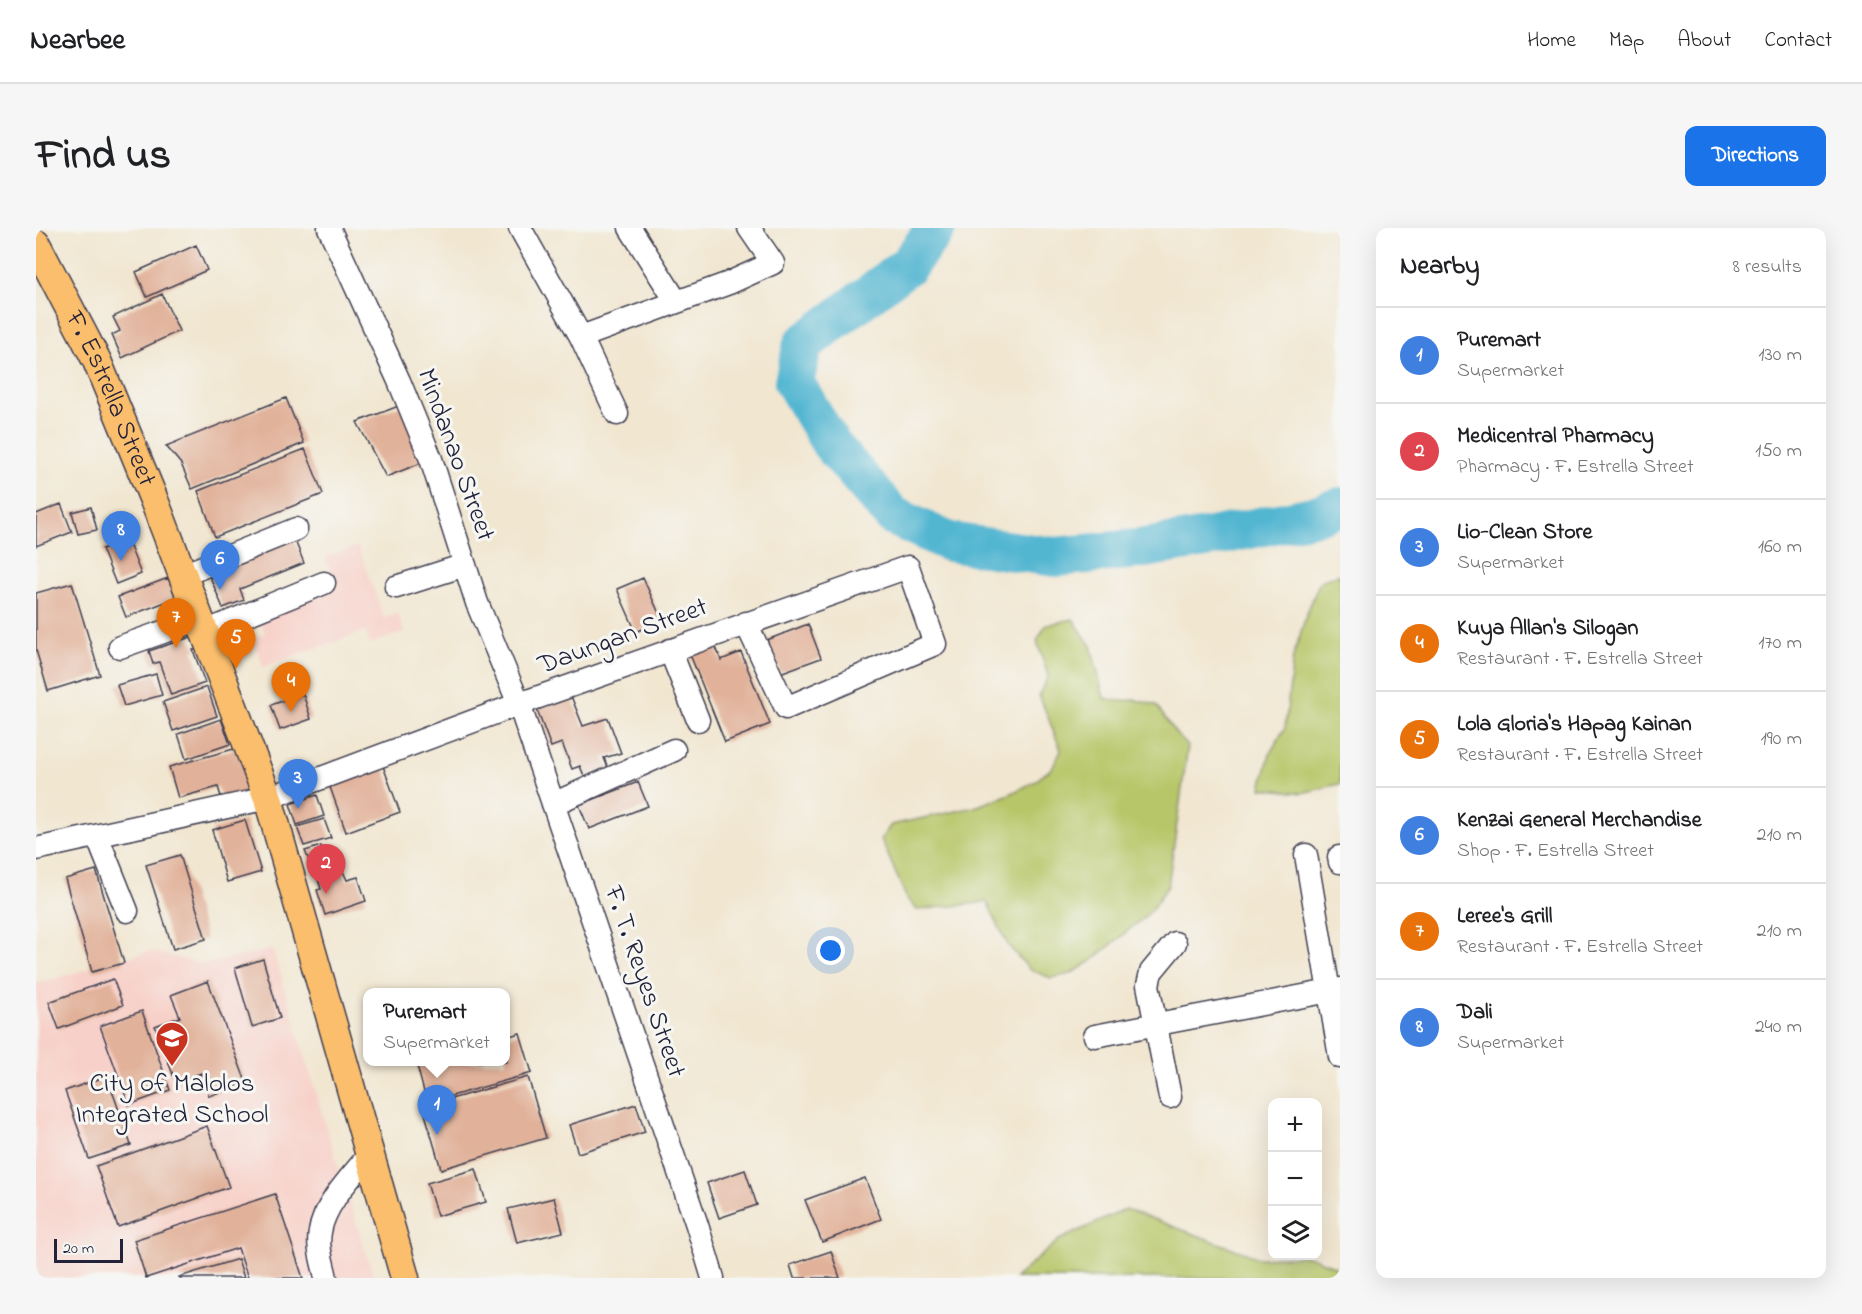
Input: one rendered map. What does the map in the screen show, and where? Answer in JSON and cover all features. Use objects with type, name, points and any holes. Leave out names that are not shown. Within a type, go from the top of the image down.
[{"type":"main road","name":"F. Estrella Street","points":[[36,244],[97,361],[183,575],[268,798],[405,1278]]},
{"type":"street","points":[[520,228],[581,337],[617,414]]},
{"type":"street","points":[[630,228],[676,301]]},
{"type":"street","points":[[581,337],[729,283],[773,263],[749,228]]},
{"type":"street","name":"Mindanao Street","points":[[335,230],[431,459],[477,603],[519,704]]},
{"type":"street","points":[[183,575],[296,529]]},
{"type":"street","points":[[396,587],[465,565]]},
{"type":"street","name":"Daungan Street","points":[[36,849],[268,798],[519,704],[746,623],[908,567],[934,644],[786,708],[746,623]]},
{"type":"street","points":[[120,646],[202,626],[324,583]]},
{"type":"street","points":[[670,650],[698,720]]},
{"type":"street","name":"F. T. Reyes Street","points":[[519,704],[697,1225],[713,1278]]},
{"type":"street","points":[[553,804],[674,750]]},
{"type":"street","points":[[97,836],[128,911]]},
{"type":"street","points":[[1306,855],[1334,990],[1340,1057]]},
{"type":"street","points":[[1170,1097],[1148,985],[1151,972],[1175,943]]},
{"type":"street","points":[[1095,1036],[1334,990]]},
{"type":"street","points":[[327,1278],[319,1250],[320,1230],[332,1200],[370,1154]]},
{"type":"shaded area","points":[[358,546],[384,618],[398,613],[404,632],[370,644],[365,631],[263,667],[253,638],[265,634],[258,614],[336,587],[325,557]]},
{"type":"shaded area","name":"City of Malolos Integrated School","points":[[273,949],[374,1278],[36,1278],[36,984],[150,951],[204,964]]},
{"type":"green space","points":[[1340,574],[1340,784],[1302,793],[1261,788],[1270,753],[1285,728],[1293,657],[1307,613],[1320,581]]},
{"type":"green space","points":[[1073,619],[1091,646],[1104,698],[1118,701],[1136,700],[1156,705],[1176,734],[1188,746],[1168,886],[1149,913],[1092,961],[1071,974],[1051,978],[1029,969],[1008,945],[987,902],[917,910],[907,899],[881,839],[891,825],[975,807],[1034,782],[1052,768],[1061,750],[1039,695],[1048,676],[1037,641],[1046,625]]},
{"type":"green space","points":[[1126,1209],[1259,1258],[1318,1260],[1334,1266],[1340,1272],[1340,1278],[1015,1278],[1059,1240]]},
{"type":"building","points":[[196,245],[207,270],[147,297],[136,272]]},
{"type":"building","points":[[162,294],[179,331],[122,358],[112,335],[120,331],[113,317]]},
{"type":"building","points":[[286,398],[304,443],[192,489],[181,464],[166,446]]},
{"type":"building","points":[[404,404],[431,459],[386,477],[357,422]]},
{"type":"building","points":[[305,449],[323,494],[215,537],[198,491]]},
{"type":"building","points":[[61,504],[72,532],[36,546],[36,514]]},
{"type":"building","points":[[91,507],[97,530],[78,534],[72,512]]},
{"type":"building","points":[[294,538],[304,563],[240,589],[244,600],[223,608],[208,572]]},
{"type":"building","points":[[127,539],[141,574],[116,584],[102,549]]},
{"type":"building","points":[[168,578],[176,598],[126,617],[118,597]]},
{"type":"building","points":[[643,578],[662,620],[636,632],[617,589]]},
{"type":"building","points":[[72,583],[100,675],[48,691],[36,650],[36,593]]},
{"type":"building","points":[[808,624],[821,658],[780,673],[767,640]]},
{"type":"building","points":[[191,637],[196,650],[193,650],[205,683],[171,695],[159,662],[153,664],[149,651]]},
{"type":"building","points":[[714,642],[721,660],[741,652],[770,724],[725,742],[689,652]]},
{"type":"building","points":[[156,674],[162,695],[124,706],[117,685]]},
{"type":"building","points":[[207,687],[217,716],[173,731],[163,702]]},
{"type":"building","points":[[303,694],[311,719],[280,730],[271,705]]},
{"type":"building","points":[[571,696],[583,726],[608,718],[621,753],[604,758],[609,770],[585,778],[580,766],[572,769],[562,743],[551,747],[537,710]]},
{"type":"building","points":[[221,719],[230,744],[186,759],[178,734]]},
{"type":"building","points":[[241,747],[254,795],[223,803],[218,787],[178,798],[169,767]]},
{"type":"building","points":[[383,766],[400,812],[346,832],[330,787]]},
{"type":"building","points":[[638,782],[648,806],[589,829],[579,805]]},
{"type":"building","points":[[317,795],[324,816],[297,825],[290,804]]},
{"type":"building","points":[[324,819],[331,838],[304,846],[297,827]]},
{"type":"building","points":[[245,820],[261,872],[227,882],[212,830]]},
{"type":"building","points":[[321,846],[327,860],[311,865],[305,851]]},
{"type":"building","points":[[180,855],[206,939],[173,949],[146,865]]},
{"type":"building","points":[[341,867],[347,880],[358,877],[366,901],[325,915],[317,890],[321,889],[317,876]]},
{"type":"building","points":[[96,870],[124,963],[92,972],[65,879]]},
{"type":"building","points":[[263,959],[280,1018],[252,1027],[235,968]]},
{"type":"building","points":[[113,979],[123,1005],[59,1029],[49,1002]]},
{"type":"building","points":[[208,981],[246,1082],[209,1096],[201,1073],[176,1083],[155,1026],[180,1017],[171,995]]},
{"type":"building","points":[[142,1011],[170,1090],[129,1105],[100,1026]]},
{"type":"building","points":[[520,1033],[532,1073],[427,1103],[417,1066],[510,1066],[510,1036]]},
{"type":"building","points":[[107,1076],[131,1145],[89,1159],[65,1091]]},
{"type":"building","points":[[528,1077],[546,1138],[441,1169],[423,1107]]},
{"type":"building","points":[[636,1104],[645,1132],[578,1153],[569,1125]]},
{"type":"building","points":[[207,1126],[229,1187],[118,1227],[96,1166]]},
{"type":"building","points":[[476,1169],[486,1202],[437,1216],[427,1183]]},
{"type":"building","points":[[745,1170],[757,1205],[719,1218],[707,1183]]},
{"type":"building","points":[[865,1178],[881,1219],[822,1242],[805,1200]]},
{"type":"building","points":[[275,1194],[303,1278],[248,1278],[238,1248],[146,1278],[134,1240]]},
{"type":"building","points":[[554,1198],[563,1232],[517,1243],[508,1209]]},
{"type":"building","points":[[831,1251],[840,1278],[794,1278],[790,1265]]},
{"type":"building","points":[[238,1259],[244,1278],[179,1277]]},
{"type":"waterway","points":[[936,228],[908,265],[803,344],[794,382],[831,444],[893,516],[949,542],[1055,557],[1138,549],[1206,538],[1313,516],[1340,507]]},
{"type":"place","name":"Dali","points":[[121,561]]},
{"type":"place","name":"Kenzai General Merchandise","points":[[220,590]]},
{"type":"place","name":"Leree's Grill","points":[[176,648]]},
{"type":"place","name":"Lola Gloria's Hapag Kainan","points":[[236,669]]},
{"type":"place","name":"Kuya Allan's Silogan","points":[[291,712]]},
{"type":"place","name":"Lio-Clean Store","points":[[298,809]]},
{"type":"place","name":"Medicentral Pharmacy","points":[[326,894]]},
{"type":"place","name":"City of Malolos Integrated School","points":[[172,1067]]},
{"type":"place","name":"Puremart","points":[[437,1135]]}]
